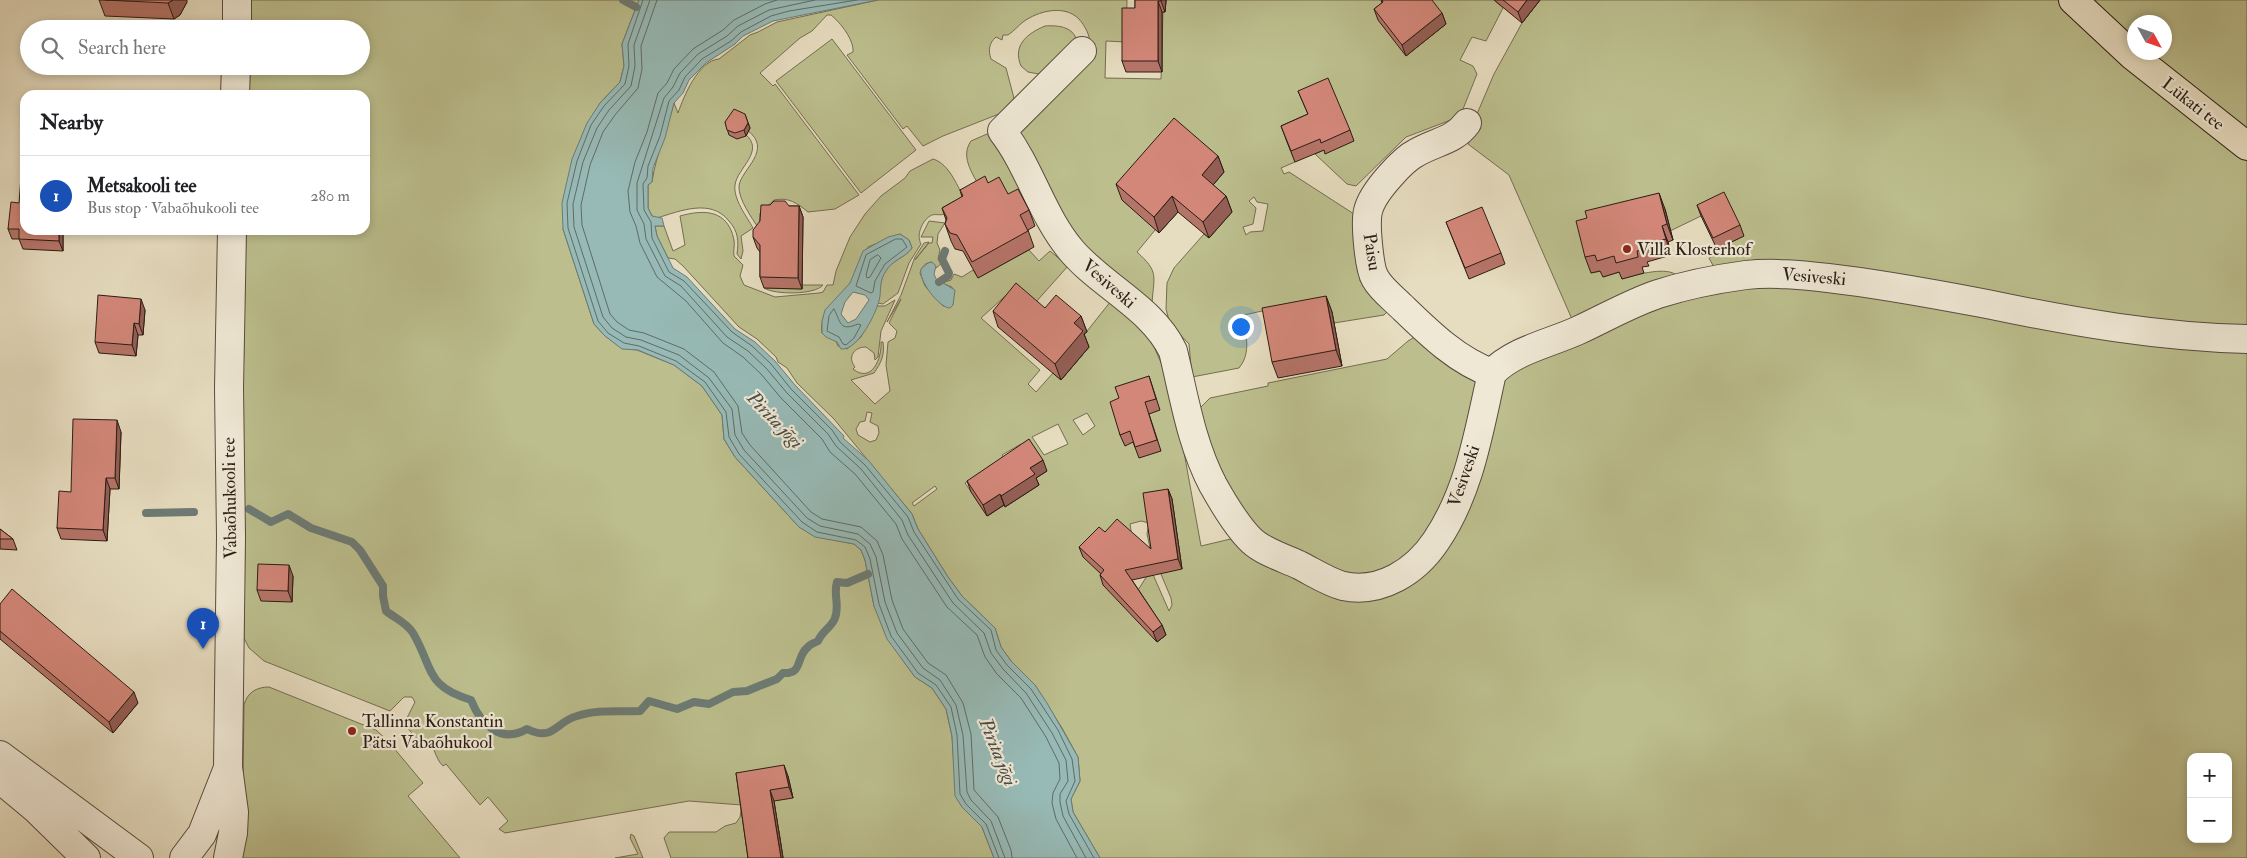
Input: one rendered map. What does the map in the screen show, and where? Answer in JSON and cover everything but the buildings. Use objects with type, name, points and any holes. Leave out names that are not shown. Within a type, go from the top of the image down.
[{"type":"main road","name":"Lükati tee","points":[[2073,0],[2133,56],[2247,146]]},
{"type":"street","points":[[237,0],[237,20]]},
{"type":"street","name":"Vesiveski","points":[[1082,51],[1002,131],[1070,249],[1100,278],[1150,320],[1168,340],[1173,351],[1194,440],[1201,461],[1214,487],[1253,542],[1343,586],[1376,586],[1405,574],[1436,541],[1466,480],[1492,373],[1508,359],[1558,340],[1656,294],[1692,284],[1759,274],[1790,274],[1865,282],[2079,323],[2193,337],[2247,339]]},
{"type":"street","points":[[235,90],[236,75]]},
{"type":"street","name":"Paisu","points":[[1467,123],[1454,136],[1410,157],[1379,189],[1371,202],[1367,217],[1371,263],[1374,277],[1381,286],[1422,326],[1464,360],[1477,368],[1492,373]]},
{"type":"street","name":"Vabaõhukooli tee","points":[[228,858],[233,833],[234,812],[228,766],[232,537],[229,388],[232,235]]},
{"type":"street","points":[[0,755],[139,858]]},
{"type":"street","name":"Vabaõhukooli tee","points":[[184,858],[202,834],[228,766]]},
{"type":"street","points":[[0,779],[36,809],[86,858]]},
{"type":"green space","points":[[249,0],[639,0],[622,44],[624,66],[620,82],[600,103],[563,229],[594,324],[605,336],[622,348],[637,350],[674,365],[702,386],[722,415],[724,439],[735,457],[799,527],[815,536],[854,544],[861,550],[865,560],[874,606],[902,659],[915,677],[932,688],[946,709],[952,736],[956,796],[962,807],[982,827],[994,858],[783,858],[779,831],[750,858],[671,858],[664,838],[669,832],[716,832],[725,826],[736,823],[740,817],[742,805],[689,801],[505,833],[499,829],[508,821],[488,797],[480,805],[446,764],[443,766],[440,763],[429,741],[425,738],[420,742],[404,724],[415,702],[412,697],[404,697],[390,711],[264,661],[249,648],[244,638],[245,531],[242,443],[246,235],[370,235],[370,90],[248,90],[249,75],[370,75],[370,20],[249,20]]},
{"type":"green space","points":[[878,0],[1127,0],[1126,42],[1106,41],[1105,78],[1161,79],[1163,12],[1165,12],[1166,0],[1494,0],[1503,8],[1486,41],[1472,37],[1460,60],[1473,66],[1477,74],[1459,119],[1456,118],[1406,137],[1356,186],[1347,184],[1315,154],[1324,150],[1326,154],[1312,125],[1285,137],[1295,162],[1281,168],[1284,174],[1289,172],[1354,214],[1363,231],[1360,281],[1387,312],[1384,315],[1334,323],[1271,309],[1244,315],[1247,349],[1239,368],[1192,377],[1189,344],[1170,324],[1166,309],[1167,283],[1174,268],[1204,234],[1209,238],[1207,191],[1223,172],[1122,200],[1156,229],[1137,252],[1149,264],[1154,274],[1152,303],[1078,245],[1016,134],[1090,44],[1085,28],[1073,14],[1059,10],[1043,12],[1029,18],[1008,35],[1003,35],[1002,40],[996,37],[989,50],[991,59],[1006,68],[1015,102],[1009,110],[943,136],[923,146],[907,126],[903,129],[847,55],[853,52],[849,37],[835,18],[827,15],[812,31],[800,38],[760,73],[773,86],[775,84],[859,195],[835,209],[808,212],[784,199],[774,200],[760,213],[759,229],[746,208],[739,191],[741,180],[757,152],[754,137],[747,130],[745,134],[751,140],[752,153],[737,179],[735,190],[741,208],[753,228],[741,236],[743,251],[741,259],[737,254],[738,240],[736,232],[722,214],[704,208],[695,208],[657,218],[652,216],[648,208],[648,185],[652,182],[674,103],[678,113],[698,72],[711,61],[719,59],[750,35],[777,22]],"holes":[[[1254,197],[1257,202],[1268,204],[1263,231],[1250,232],[1246,235],[1243,227],[1253,224],[1256,208],[1249,201]]]},
{"type":"green space","points":[[1540,0],[2247,0],[2247,858],[1100,858],[1073,812],[1071,799],[1080,781],[1078,757],[1035,685],[1011,661],[1001,647],[995,628],[962,596],[918,529],[912,514],[834,419],[797,383],[787,368],[778,362],[776,357],[757,339],[739,327],[683,266],[675,259],[668,258],[657,236],[655,226],[664,226],[673,251],[685,245],[680,216],[698,213],[714,214],[721,217],[731,230],[734,242],[734,256],[743,265],[740,276],[744,285],[775,297],[819,293],[823,292],[827,285],[833,285],[836,271],[850,237],[865,214],[881,196],[905,178],[910,171],[933,159],[939,162],[949,171],[966,202],[945,214],[932,215],[927,218],[921,228],[919,237],[921,244],[909,263],[898,293],[883,304],[877,303],[881,279],[886,270],[912,248],[909,240],[900,234],[868,247],[851,282],[829,307],[823,318],[822,333],[836,341],[838,346],[847,349],[861,337],[876,306],[885,306],[895,300],[881,331],[878,357],[875,360],[874,353],[866,347],[858,349],[852,356],[855,367],[853,369],[860,373],[866,373],[878,362],[881,342],[883,342],[883,355],[879,366],[874,373],[851,380],[875,404],[890,391],[886,365],[888,342],[895,338],[897,331],[889,323],[901,299],[887,322],[901,295],[915,257],[924,243],[929,242],[915,260],[929,243],[932,243],[933,237],[921,237],[929,221],[945,223],[938,234],[937,243],[940,250],[938,259],[941,264],[936,268],[932,262],[927,263],[920,273],[925,286],[943,306],[953,305],[952,287],[942,283],[951,280],[954,274],[962,277],[973,270],[978,278],[1029,250],[1039,261],[1050,251],[1068,266],[1035,303],[1014,288],[981,318],[1040,370],[1028,384],[1036,392],[1053,373],[1061,380],[1089,347],[1080,340],[1111,301],[1148,333],[1162,365],[1168,364],[1201,546],[1239,537],[1221,476],[1196,412],[1210,398],[1268,386],[1268,383],[1387,359],[1418,335],[1470,372],[1715,269],[1709,258],[1719,253],[1717,249],[1744,236],[1701,216],[1670,231],[1664,209],[1591,273],[1601,271],[1603,277],[1620,272],[1622,279],[1649,272],[1663,271],[1675,274],[1677,280],[1575,326],[1509,175],[1468,144],[1471,139],[1471,128],[1494,74],[1522,23]],"holes":[[[867,412],[872,413],[870,422],[878,426],[879,433],[876,440],[870,442],[858,435],[856,429],[860,422],[865,421]],[[1087,413],[1095,426],[1083,435],[1073,420]],[[1058,424],[1068,444],[1044,455],[1032,437]],[[1021,444],[1026,451],[1006,461],[1002,455]],[[977,475],[1006,507],[1004,505],[988,516],[965,483]],[[935,486],[937,489],[914,506],[912,503]],[[1141,521],[1149,523],[1147,534],[1150,548],[1171,598],[1172,605],[1169,611],[1151,570],[1132,537],[1130,524]],[[1089,562],[1147,576],[1138,590],[1111,583]]]},
{"type":"green space","points":[[1045,26],[1066,28],[1074,34],[1077,44],[1044,75],[1028,72],[1021,66],[1019,59],[1020,46],[1033,32]]},
{"type":"green space","points":[[832,39],[916,150],[861,193],[776,81]]},
{"type":"green space","points":[[987,134],[995,138],[1026,188],[1008,198],[983,193],[967,161],[968,147],[971,141]]},
{"type":"green space","points":[[802,285],[823,285],[812,291],[795,293],[777,292],[764,288],[802,289]]},
{"type":"green space","points":[[269,687],[376,730],[388,741],[423,783],[408,796],[460,858],[242,858],[244,705],[247,697],[253,692],[260,688]]},
{"type":"green space","points":[[631,834],[634,836],[643,858],[615,858],[638,854],[630,838]]},
{"type":"water","name":"Pirita jõgi","points":[[639,0],[878,0],[773,21],[743,36],[735,44],[706,63],[689,80],[683,93],[674,103],[665,138],[653,168],[652,182],[648,185],[648,208],[652,216],[662,218],[664,226],[655,226],[657,236],[673,268],[687,277],[735,329],[755,342],[775,361],[795,385],[844,436],[843,438],[869,461],[912,514],[918,529],[962,596],[995,628],[1001,647],[1011,661],[1035,685],[1078,757],[1080,781],[1071,799],[1073,812],[1100,858],[994,858],[982,827],[962,807],[955,796],[952,736],[946,709],[932,688],[915,677],[887,639],[874,606],[865,560],[861,550],[854,544],[815,537],[799,527],[735,457],[724,439],[722,415],[702,386],[674,365],[638,350],[622,349],[605,336],[594,324],[563,229],[562,203],[572,159],[587,123],[600,103],[620,82],[624,66],[622,44]]},
{"type":"water","points":[[900,234],[909,240],[912,248],[892,264],[884,274],[878,303],[866,329],[854,344],[841,349],[837,342],[822,333],[822,321],[825,310],[850,283],[863,251],[888,237]],"holes":[[[853,292],[865,295],[869,300],[856,319],[848,323],[841,314],[845,302]]]},
{"type":"water","points":[[932,262],[936,266],[934,274],[936,279],[955,290],[953,305],[950,308],[945,307],[935,299],[923,280],[921,269]]},
{"type":"waterway","points":[[623,0],[636,7]]},
{"type":"waterway","points":[[939,282],[948,276],[949,273],[942,259],[945,251]]},
{"type":"waterway","points":[[249,509],[271,522],[288,514],[311,528],[352,542],[360,550],[383,586],[386,611],[404,623],[413,633],[428,666],[438,682],[445,689],[471,700],[480,717],[493,730],[509,734],[527,729],[543,733],[549,732],[570,719],[592,712],[640,711],[649,701],[677,709],[694,702],[709,704],[733,692],[747,691],[777,679],[783,673],[790,673],[797,668],[804,651],[818,641],[834,621],[837,609],[837,582],[847,583],[868,574]]},
{"type":"waterway","points":[[146,513],[194,512]]},
{"type":"place","name":"Villa Klosterhof","points":[[1627,249]]},
{"type":"place","name":"Metsakooli tee","points":[[203,649]]},
{"type":"place","name":"Tallinna Konstantin Pätsi Vabaõhukool","points":[[352,731]]}]
